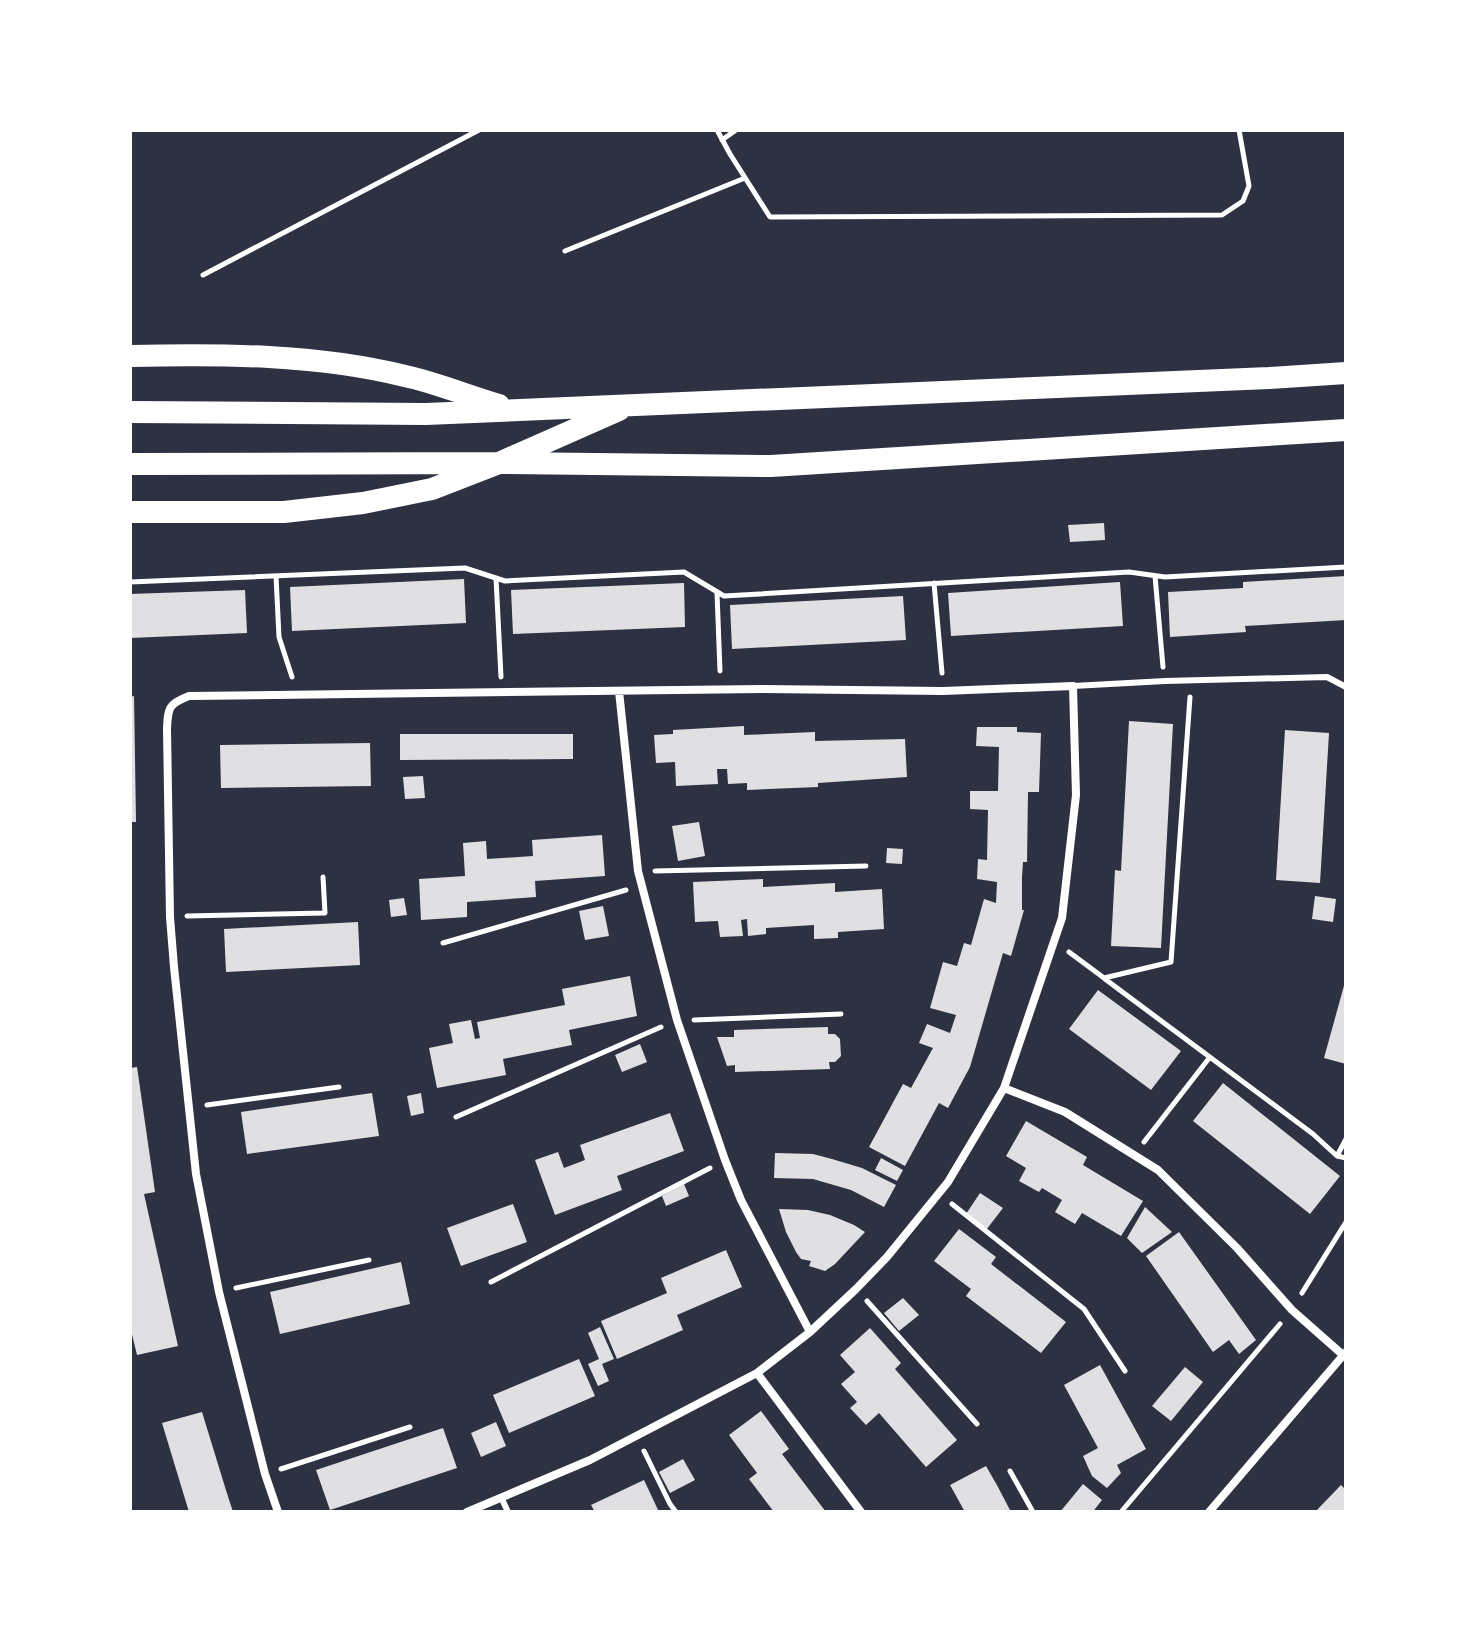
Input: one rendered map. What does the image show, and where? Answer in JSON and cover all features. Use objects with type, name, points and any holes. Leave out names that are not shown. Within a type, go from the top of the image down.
[{"type":"highway","points":[[130,356],[310,359],[406,376],[512,409]]},
{"type":"highway","points":[[130,412],[426,414],[1346,373]]},
{"type":"highway","points":[[130,512],[284,512],[363,503],[432,489],[499,463],[631,404]]},
{"type":"highway","points":[[130,464],[771,466],[1346,430]]},
{"type":"street","points":[[278,1512],[265,1474],[219,1292],[196,1174],[170,917],[167,729],[168,710],[174,701],[189,696],[721,690],[943,691],[1073,686],[1076,795],[1062,918],[1004,1088],[948,1182],[887,1257],[856,1289],[810,1332],[757,1373],[590,1460],[467,1512]]},
{"type":"street","points":[[619,691],[638,871],[677,1020],[741,1200],[810,1332]]},
{"type":"street","points":[[1004,1088],[1065,1112],[1158,1170],[1237,1248],[1292,1310],[1345,1353],[1209,1512]]},
{"type":"street","points":[[757,1373],[861,1512]]},
{"type":"lane","points":[[1073,686],[1327,677],[1346,687]]},
{"type":"lane","points":[[501,1497],[508,1512]]},
{"type":"path","points":[[203,275],[479,130]]},
{"type":"path","points":[[717,130],[770,217],[1222,215],[1243,201],[1249,186],[1239,130]]},
{"type":"path","points":[[722,140],[736,130]]},
{"type":"path","points":[[565,251],[745,178]]},
{"type":"path","points":[[130,582],[465,568],[505,581],[684,572],[724,596],[1129,572],[1165,577],[1346,567]]},
{"type":"path","points":[[276,576],[279,637],[297,695]]},
{"type":"path","points":[[1155,576],[1165,681]]},
{"type":"path","points":[[496,578],[502,692]]},
{"type":"path","points":[[934,583],[943,691]]},
{"type":"path","points":[[717,592],[721,690]]},
{"type":"path","points":[[1104,978],[1171,962],[1191,680]]},
{"type":"path","points":[[638,871],[866,866]]},
{"type":"path","points":[[170,917],[325,913],[323,877]]},
{"type":"path","points":[[443,943],[642,885]]},
{"type":"path","points":[[1054,941],[1313,1134],[1337,1156],[1346,1158]]},
{"type":"path","points":[[456,1117],[677,1020],[841,1014]]},
{"type":"path","points":[[1134,1155],[1210,1057]]},
{"type":"path","points":[[190,1107],[339,1087]]},
{"type":"path","points":[[1337,1156],[1346,1139]]},
{"type":"path","points":[[491,1282],[725,1160]]},
{"type":"path","points":[[939,1194],[1084,1309],[1125,1371]]},
{"type":"path","points":[[1121,1512],[1292,1310],[1346,1222]]},
{"type":"path","points":[[219,1292],[369,1260]]},
{"type":"path","points":[[856,1289],[977,1424]]},
{"type":"path","points":[[265,1474],[410,1427]]},
{"type":"path","points":[[637,1436],[676,1512]]},
{"type":"path","points":[[1010,1471],[1033,1512]]},
{"type":"building","points":[[1104,523],[1105,540],[1070,542],[1068,525]]},
{"type":"building","points":[[1346,576],[1346,620],[1245,626],[1246,632],[1170,637],[1168,592],[1243,588],[1243,582]]},
{"type":"building","points":[[464,579],[466,623],[292,631],[290,587]]},
{"type":"building","points":[[1120,582],[1123,626],[951,636],[948,593]]},
{"type":"building","points":[[684,583],[685,627],[513,634],[511,590]]},
{"type":"building","points":[[245,590],[247,633],[130,638],[130,594]]},
{"type":"building","points":[[903,596],[906,640],[732,649],[730,605]]},
{"type":"building","points":[[134,696],[136,822],[130,822],[130,697]]},
{"type":"building","points":[[1129,721],[1173,724],[1161,948],[1111,946],[1115,870],[1121,871]]},
{"type":"building","points":[[744,726],[744,735],[815,732],[815,741],[905,739],[907,777],[818,783],[818,787],[747,790],[747,783],[728,784],[727,769],[717,769],[718,784],[676,786],[675,762],[656,763],[654,735],[673,734],[673,730]]},
{"type":"building","points":[[977,727],[1017,727],[1017,732],[1041,733],[1039,792],[1028,792],[1027,862],[1023,862],[1022,877],[1024,910],[1011,956],[1003,953],[970,1067],[948,1108],[939,1103],[905,1166],[869,1147],[903,1084],[911,1088],[933,1048],[919,1043],[927,1024],[950,1033],[956,1015],[930,1008],[943,962],[957,966],[964,943],[971,945],[984,899],[996,903],[997,882],[977,879],[978,859],[987,860],[988,810],[970,809],[970,791],[998,791],[999,747],[976,746]]},
{"type":"building","points":[[1285,730],[1329,733],[1320,883],[1276,880]]},
{"type":"building","points":[[400,734],[573,734],[573,759],[400,760]]},
{"type":"building","points":[[370,743],[371,786],[221,788],[220,745]]},
{"type":"building","points":[[423,776],[425,798],[405,799],[403,777]]},
{"type":"building","points":[[699,822],[705,856],[678,861],[672,826]]},
{"type":"building","points":[[602,835],[605,876],[535,881],[536,897],[467,902],[467,917],[421,920],[419,879],[465,876],[463,843],[486,841],[487,859],[533,856],[532,840]]},
{"type":"building","points":[[887,848],[903,849],[902,864],[886,863]]},
{"type":"building","points":[[763,879],[763,887],[835,883],[835,892],[882,889],[884,929],[838,932],[838,938],[814,939],[814,925],[766,928],[766,934],[748,936],[747,919],[741,920],[743,936],[720,937],[718,921],[695,922],[693,882]]},
{"type":"building","points":[[1315,896],[1336,899],[1333,922],[1312,919]]},
{"type":"building","points":[[404,898],[407,915],[391,917],[389,900]]},
{"type":"building","points":[[603,906],[609,936],[585,940],[579,911]]},
{"type":"building","points":[[358,922],[360,965],[226,972],[224,929]]},
{"type":"building","points":[[630,976],[637,1016],[569,1030],[572,1045],[503,1059],[506,1075],[437,1088],[429,1048],[453,1043],[449,1024],[471,1020],[475,1039],[480,1038],[477,1022],[565,1005],[562,989]]},
{"type":"building","points":[[1346,982],[1346,1064],[1324,1058]]},
{"type":"building","points":[[1098,990],[1181,1051],[1151,1090],[1069,1029]]},
{"type":"building","points":[[828,1027],[828,1034],[835,1034],[840,1039],[841,1056],[835,1062],[829,1062],[830,1069],[735,1072],[735,1065],[727,1066],[717,1037],[734,1037],[734,1030]]},
{"type":"building","points":[[640,1044],[647,1062],[622,1072],[615,1055]]},
{"type":"building","points":[[137,1067],[155,1192],[144,1194],[178,1346],[137,1355],[130,1326],[130,1068]]},
{"type":"building","points":[[1223,1083],[1340,1176],[1310,1214],[1193,1121]]},
{"type":"building","points":[[372,1093],[379,1136],[247,1154],[241,1112]]},
{"type":"building","points":[[421,1093],[424,1113],[411,1116],[407,1096]]},
{"type":"building","points":[[670,1113],[684,1151],[617,1176],[622,1190],[555,1215],[535,1160],[558,1152],[564,1168],[585,1160],[580,1145]]},
{"type":"building","points":[[1026,1121],[1087,1157],[1083,1165],[1143,1201],[1121,1236],[1082,1213],[1075,1224],[1055,1212],[1062,1200],[1042,1188],[1039,1192],[1019,1181],[1026,1168],[1006,1156]]},
{"type":"building","points":[[775,1153],[813,1154],[832,1159],[862,1168],[896,1185],[884,1207],[851,1190],[813,1179],[774,1178]]},
{"type":"building","points":[[881,1158],[903,1170],[897,1181],[875,1170]]},
{"type":"building","points":[[684,1184],[689,1196],[666,1206],[662,1196]]},
{"type":"building","points":[[980,1193],[1003,1208],[986,1230],[966,1214]]},
{"type":"building","points":[[513,1204],[527,1242],[461,1266],[447,1228]]},
{"type":"building","points":[[1145,1207],[1172,1232],[1142,1253],[1127,1238]]},
{"type":"building","points":[[779,1209],[830,1215],[865,1232],[825,1271],[809,1266],[811,1261],[801,1259],[786,1232]]},
{"type":"building","points":[[959,1229],[996,1257],[991,1264],[1066,1322],[1041,1353],[966,1296],[971,1289],[934,1261]]},
{"type":"building","points":[[1179,1232],[1256,1340],[1239,1354],[1229,1340],[1213,1352],[1146,1256]]},
{"type":"building","points":[[726,1250],[742,1287],[677,1315],[683,1330],[617,1359],[601,1321],[667,1293],[661,1278]]},
{"type":"building","points":[[401,1262],[410,1304],[280,1334],[270,1292]]},
{"type":"building","points":[[903,1298],[919,1315],[899,1331],[884,1313]]},
{"type":"building","points":[[600,1327],[614,1359],[602,1364],[609,1381],[598,1386],[588,1364],[599,1359],[588,1333]]},
{"type":"building","points":[[870,1328],[901,1363],[895,1369],[957,1440],[926,1467],[879,1413],[866,1425],[850,1408],[857,1402],[841,1384],[855,1372],[840,1355]]},
{"type":"building","points":[[579,1359],[595,1396],[509,1433],[493,1395]]},
{"type":"building","points":[[1100,1365],[1146,1449],[1117,1465],[1121,1473],[1107,1488],[1092,1476],[1083,1456],[1098,1448],[1064,1385]]},
{"type":"building","points":[[1185,1367],[1203,1382],[1171,1421],[1152,1406]]},
{"type":"building","points":[[761,1411],[789,1449],[782,1454],[826,1512],[774,1512],[749,1479],[757,1473],[729,1435]]},
{"type":"building","points":[[202,1412],[233,1512],[189,1512],[162,1423]]},
{"type":"building","points":[[496,1422],[506,1446],[481,1457],[471,1433]]},
{"type":"building","points":[[443,1428],[457,1468],[330,1510],[316,1470]]},
{"type":"building","points":[[683,1459],[695,1480],[670,1493],[659,1472]]},
{"type":"building","points":[[986,1466],[1011,1512],[965,1512],[950,1485]]},
{"type":"building","points":[[644,1480],[659,1512],[595,1512],[591,1505]]},
{"type":"building","points":[[1083,1484],[1102,1500],[1093,1512],[1060,1512]]},
{"type":"building","points":[[1341,1485],[1346,1490],[1346,1512],[1315,1512]]}]
